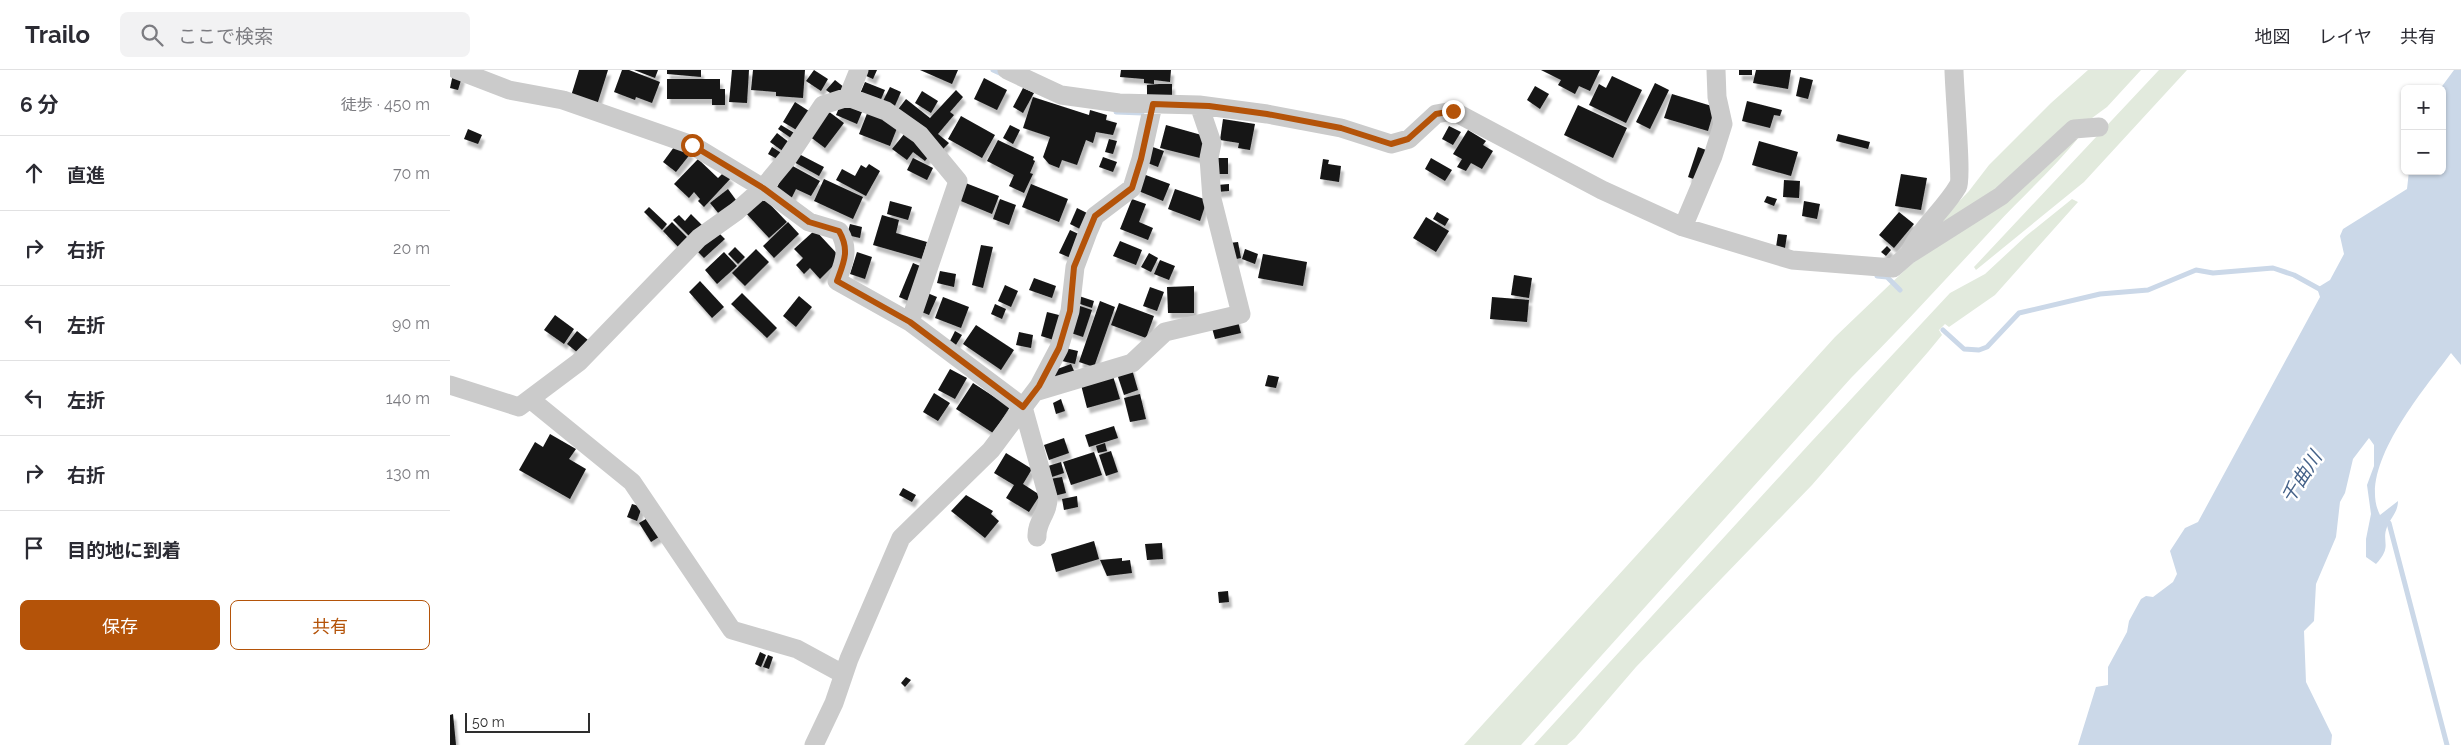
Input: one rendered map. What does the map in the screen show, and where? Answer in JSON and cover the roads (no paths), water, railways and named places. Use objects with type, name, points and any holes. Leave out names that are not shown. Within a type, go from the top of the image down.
[{"type":"street","points":[[457,70],[509,90],[563,100],[692,145],[763,188],[809,222],[839,231],[846,242],[844,262],[837,281],[910,322],[1023,407],[1049,505],[1036,530],[1037,537]]},
{"type":"street","points":[[848,97],[859,70]]},
{"type":"street","points":[[1007,70],[1061,95],[1120,103],[1199,105],[1267,114],[1341,128],[1391,144],[1408,139],[1436,114],[1453,111],[1602,190],[1683,227],[1792,260],[1893,268],[1908,255],[2001,196],[2074,129],[2099,127]]},
{"type":"street","points":[[1683,227],[1723,124],[1717,96],[1716,70]]},
{"type":"street","points":[[1908,255],[1916,237],[1937,215],[1960,184],[1954,70]]},
{"type":"street","points":[[450,385],[519,407],[579,362],[699,238],[736,211],[763,188],[787,160],[823,105],[848,97],[886,111],[920,135],[958,181],[910,322]]},
{"type":"street","points":[[814,745],[834,703],[844,674],[901,538],[980,461],[1018,417],[1035,392],[1059,348],[1070,311],[1074,267],[1095,216],[1132,188],[1141,159],[1153,104]]},
{"type":"street","points":[[1035,392],[1132,363],[1165,332],[1240,314],[1212,199],[1209,158],[1212,142],[1199,105]]},
{"type":"street","points":[[530,399],[632,482],[732,630],[797,649],[844,674]]},
{"type":"water","name":"千曲川","points":[[2454,70],[2461,70],[2461,365],[2451,353],[2410,408],[2396,430],[2385,453],[2377,475],[2375,496],[2380,515],[2398,501],[2397,508],[2386,532],[2384,553],[2376,564],[2366,557],[2366,539],[2371,514],[2367,485],[2374,466],[2374,445],[2369,438],[2353,459],[2345,493],[2340,502],[2336,537],[2316,584],[2314,621],[2304,631],[2306,682],[2332,735],[2331,745],[2078,745],[2096,687],[2108,685],[2108,667],[2127,632],[2129,621],[2141,599],[2146,596],[2153,597],[2173,582],[2177,574],[2170,551],[2185,528],[2198,522],[2320,297],[2317,288],[2330,280],[2344,254],[2340,236],[2343,229],[2407,189],[2409,175],[2446,175],[2446,85],[2443,85]]},
{"type":"waterway","points":[[993,70],[1004,75]]},
{"type":"waterway","points":[[1116,112],[1142,113]]},
{"type":"waterway","points":[[1943,330],[1964,349],[1979,350],[1987,347],[2019,313],[2100,294],[2148,290],[2196,270],[2213,273],[2273,268],[2294,275],[2323,291]]},
{"type":"waterway","points":[[1877,276],[1887,277],[1900,290]]},
{"type":"waterway","points":[[2384,523],[2389,523],[2447,745]]}]
